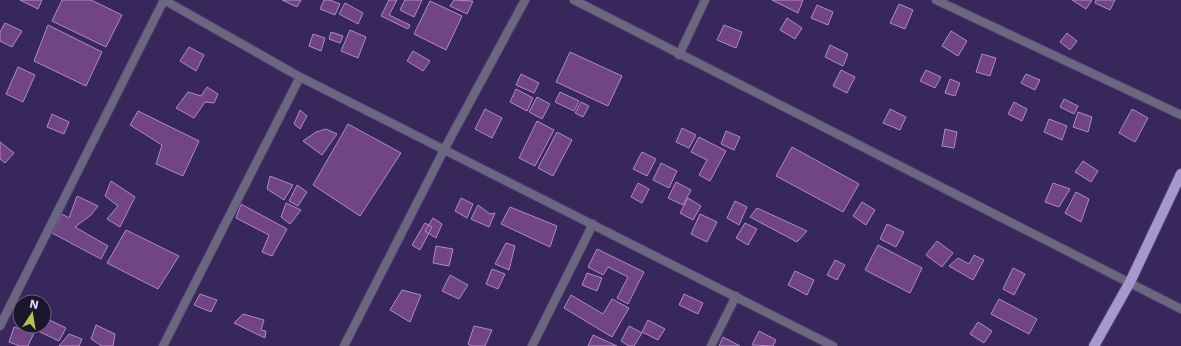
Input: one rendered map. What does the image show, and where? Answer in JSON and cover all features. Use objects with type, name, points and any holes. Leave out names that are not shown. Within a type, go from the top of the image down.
[{"type":"main road","points":[[1094,346],[1130,282],[1181,174]]},
{"type":"street","points":[[0,326],[164,0],[300,77],[444,148],[833,346]]},
{"type":"street","points":[[344,346],[444,148],[525,0]]},
{"type":"street","points":[[574,0],[679,55],[1181,309]]},
{"type":"street","points":[[679,55],[705,0]]},
{"type":"street","points":[[936,0],[1181,115]]},
{"type":"street","points":[[163,346],[300,77]]},
{"type":"street","points":[[532,346],[593,224]]},
{"type":"street","points":[[711,346],[736,296]]},
{"type":"building","points":[[20,0],[42,0],[38,9]]},
{"type":"building","points":[[62,0],[91,0],[122,15],[106,47],[52,21]]},
{"type":"building","points":[[282,0],[301,0],[297,7]]},
{"type":"building","points":[[324,0],[330,0],[340,4],[335,15],[320,9]]},
{"type":"building","points":[[389,0],[397,0],[389,15],[410,25],[408,29],[381,16]]},
{"type":"building","points":[[405,0],[422,0],[414,17],[400,10]]},
{"type":"building","points":[[454,0],[473,1],[467,14],[450,6]]},
{"type":"building","points":[[772,0],[803,0],[798,13]]},
{"type":"building","points":[[1072,0],[1092,0],[1086,9]]},
{"type":"building","points":[[1096,0],[1115,0],[1110,10],[1095,3]]},
{"type":"building","points":[[430,1],[462,16],[446,50],[414,34]]},
{"type":"building","points":[[345,3],[363,13],[358,24],[339,14]]},
{"type":"building","points":[[899,4],[913,10],[905,29],[890,23]]},
{"type":"building","points":[[817,5],[833,12],[828,25],[811,18]]},
{"type":"building","points":[[787,18],[802,28],[795,39],[780,30]]},
{"type":"building","points":[[5,23],[22,31],[12,47],[0,41],[0,32]]},
{"type":"building","points":[[48,25],[102,52],[86,86],[34,61]]},
{"type":"building","points":[[724,25],[742,32],[736,48],[717,40]]},
{"type":"building","points":[[350,30],[366,37],[358,58],[341,51]]},
{"type":"building","points":[[951,31],[967,41],[958,56],[942,46]]},
{"type":"building","points":[[331,32],[343,36],[340,43],[329,39]]},
{"type":"building","points":[[1067,33],[1077,41],[1070,50],[1060,42]]},
{"type":"building","points":[[313,34],[325,38],[321,51],[309,46]]},
{"type":"building","points":[[830,45],[848,54],[843,66],[825,57]]},
{"type":"building","points":[[189,47],[204,55],[196,71],[180,61]]},
{"type":"building","points":[[413,51],[430,61],[423,71],[407,61]]},
{"type":"building","points":[[570,52],[622,76],[608,106],[556,82]]},
{"type":"building","points":[[982,54],[996,58],[990,76],[976,72]]},
{"type":"building","points":[[18,67],[35,75],[23,102],[6,94]]},
{"type":"building","points":[[841,70],[855,77],[847,93],[833,86]]},
{"type":"building","points":[[926,70],[941,77],[935,88],[920,81]]},
{"type":"building","points":[[521,74],[539,83],[534,93],[516,85]]},
{"type":"building","points":[[1026,74],[1040,80],[1035,90],[1021,83]]},
{"type":"building","points":[[950,79],[960,83],[955,96],[945,93]]},
{"type":"building","points":[[207,87],[218,94],[214,103],[205,102],[194,118],[176,108],[188,92],[201,96]]},
{"type":"building","points":[[516,89],[533,98],[527,111],[510,102]]},
{"type":"building","points":[[560,92],[579,101],[574,111],[555,102]]},
{"type":"building","points":[[537,97],[550,104],[542,119],[529,112]]},
{"type":"building","points":[[1064,99],[1078,106],[1074,114],[1060,107]]},
{"type":"building","points":[[581,102],[589,106],[583,117],[575,113]]},
{"type":"building","points":[[1014,102],[1027,109],[1022,121],[1008,114]]},
{"type":"building","points":[[485,109],[502,118],[492,138],[475,129]]},
{"type":"building","points":[[890,109],[906,117],[900,130],[883,123]]},
{"type":"building","points":[[1132,109],[1148,118],[1135,142],[1119,133]]},
{"type":"building","points":[[300,110],[307,116],[300,129],[294,124]]},
{"type":"building","points":[[138,111],[199,141],[183,176],[156,164],[162,145],[130,125]]},
{"type":"building","points":[[1078,112],[1092,117],[1088,132],[1073,127]]},
{"type":"building","points":[[52,114],[69,122],[64,134],[47,127]]},
{"type":"building","points":[[1049,119],[1067,126],[1062,140],[1044,132]]},
{"type":"building","points":[[537,121],[554,130],[535,166],[519,158]]},
{"type":"building","points":[[348,124],[401,153],[360,216],[313,185]]},
{"type":"building","points":[[682,128],[696,135],[689,148],[676,142]]},
{"type":"building","points":[[326,129],[337,134],[322,155],[303,141],[316,132]]},
{"type":"building","points":[[945,129],[957,132],[954,148],[942,146]]},
{"type":"building","points":[[726,131],[740,137],[734,150],[721,144]]},
{"type":"building","points":[[557,132],[572,140],[553,176],[538,168]]},
{"type":"building","points":[[699,137],[726,151],[710,181],[699,175],[707,160],[691,152]]},
{"type":"building","points":[[0,142],[14,153],[5,163],[0,159]]},
{"type":"building","points":[[792,147],[859,184],[843,212],[776,176]]},
{"type":"building","points":[[642,152],[656,159],[647,176],[633,169]]},
{"type":"building","points":[[1083,161],[1098,171],[1091,182],[1075,172]]},
{"type":"building","points":[[661,163],[677,171],[669,188],[653,180]]},
{"type":"building","points":[[270,176],[293,185],[284,200],[267,189]]},
{"type":"building","points":[[111,181],[135,197],[120,227],[107,219],[118,206],[105,196]]},
{"type":"building","points":[[676,182],[691,190],[683,205],[668,198]]},
{"type":"building","points":[[638,183],[649,189],[642,203],[631,197]]},
{"type":"building","points":[[1053,183],[1070,189],[1059,207],[1045,202]]},
{"type":"building","points":[[297,185],[307,192],[298,206],[289,201]]},
{"type":"building","points":[[1076,192],[1089,199],[1081,222],[1065,213]]},
{"type":"building","points":[[77,196],[98,206],[91,215],[75,227],[108,246],[101,259],[52,233],[62,214],[69,218]]},
{"type":"building","points":[[461,198],[473,204],[467,218],[455,211]]},
{"type":"building","points":[[688,198],[701,206],[693,220],[680,213]]},
{"type":"building","points":[[735,201],[747,207],[739,225],[727,218]]},
{"type":"building","points":[[862,202],[875,210],[866,225],[853,216]]},
{"type":"building","points":[[286,203],[301,210],[290,224],[281,217]]},
{"type":"building","points":[[241,204],[287,229],[272,256],[262,252],[269,235],[236,218]]},
{"type":"building","points":[[478,205],[490,214],[495,213],[489,227],[471,219]]},
{"type":"building","points":[[510,207],[557,226],[550,247],[501,224]]},
{"type":"building","points":[[757,208],[807,231],[797,242],[750,217]]},
{"type":"building","points":[[700,214],[717,222],[707,242],[691,234]]},
{"type":"building","points":[[433,218],[442,224],[436,238],[425,231]]},
{"type":"building","points":[[425,223],[432,227],[420,250],[412,245]]},
{"type":"building","points":[[745,223],[757,229],[748,245],[736,238]]},
{"type":"building","points":[[887,224],[904,232],[896,247],[880,239]]},
{"type":"building","points":[[126,230],[179,256],[158,289],[107,263]]},
{"type":"building","points":[[937,241],[953,253],[942,267],[926,255]]},
{"type":"building","points":[[506,243],[515,246],[509,270],[495,264]]},
{"type":"building","points":[[878,245],[922,268],[910,293],[865,270]]},
{"type":"building","points":[[436,246],[453,249],[449,266],[433,263]]},
{"type":"building","points":[[597,249],[644,272],[628,304],[617,298],[628,277],[608,267],[603,275],[588,267]]},
{"type":"building","points":[[974,255],[984,260],[973,280],[949,266],[958,258],[969,264]]},
{"type":"building","points":[[835,260],[845,265],[837,280],[827,275]]},
{"type":"building","points":[[1013,268],[1025,274],[1014,295],[1003,289]]},
{"type":"building","points":[[492,269],[505,274],[498,289],[486,284]]},
{"type":"building","points":[[795,271],[814,280],[807,295],[788,285]]},
{"type":"building","points":[[587,273],[602,278],[597,291],[582,285]]},
{"type":"building","points":[[450,275],[468,285],[459,299],[442,291]]},
{"type":"building","points":[[402,290],[421,295],[410,322],[390,310]]},
{"type":"building","points":[[200,294],[217,300],[211,312],[194,305]]},
{"type":"building","points":[[684,294],[703,303],[698,314],[679,305]]},
{"type":"building","points":[[571,295],[603,314],[612,299],[629,308],[612,337],[564,308]]},
{"type":"building","points":[[999,299],[1037,319],[1029,334],[991,314]]},
{"type":"building","points":[[243,314],[264,320],[261,330],[266,331],[265,338],[234,323]]},
{"type":"building","points":[[648,320],[665,329],[658,340],[642,332]]},
{"type":"building","points":[[52,321],[66,328],[59,341],[44,334],[52,334]]},
{"type":"building","points":[[978,322],[992,331],[984,343],[970,334]]},
{"type":"building","points":[[96,325],[115,334],[113,346],[102,346],[91,339]]},
{"type":"building","points":[[474,326],[492,330],[485,346],[472,346],[468,344]]},
{"type":"building","points":[[629,326],[642,333],[634,346],[629,346],[621,341]]},
{"type":"building","points":[[759,331],[776,340],[773,346],[752,345]]},
{"type":"building","points":[[12,333],[34,334],[28,346],[20,346],[9,342]]},
{"type":"building","points":[[69,334],[82,339],[79,346],[59,346]]},
{"type":"building","points":[[593,335],[617,346],[588,346]]},
{"type":"building","points":[[723,337],[740,346],[719,346]]}]
